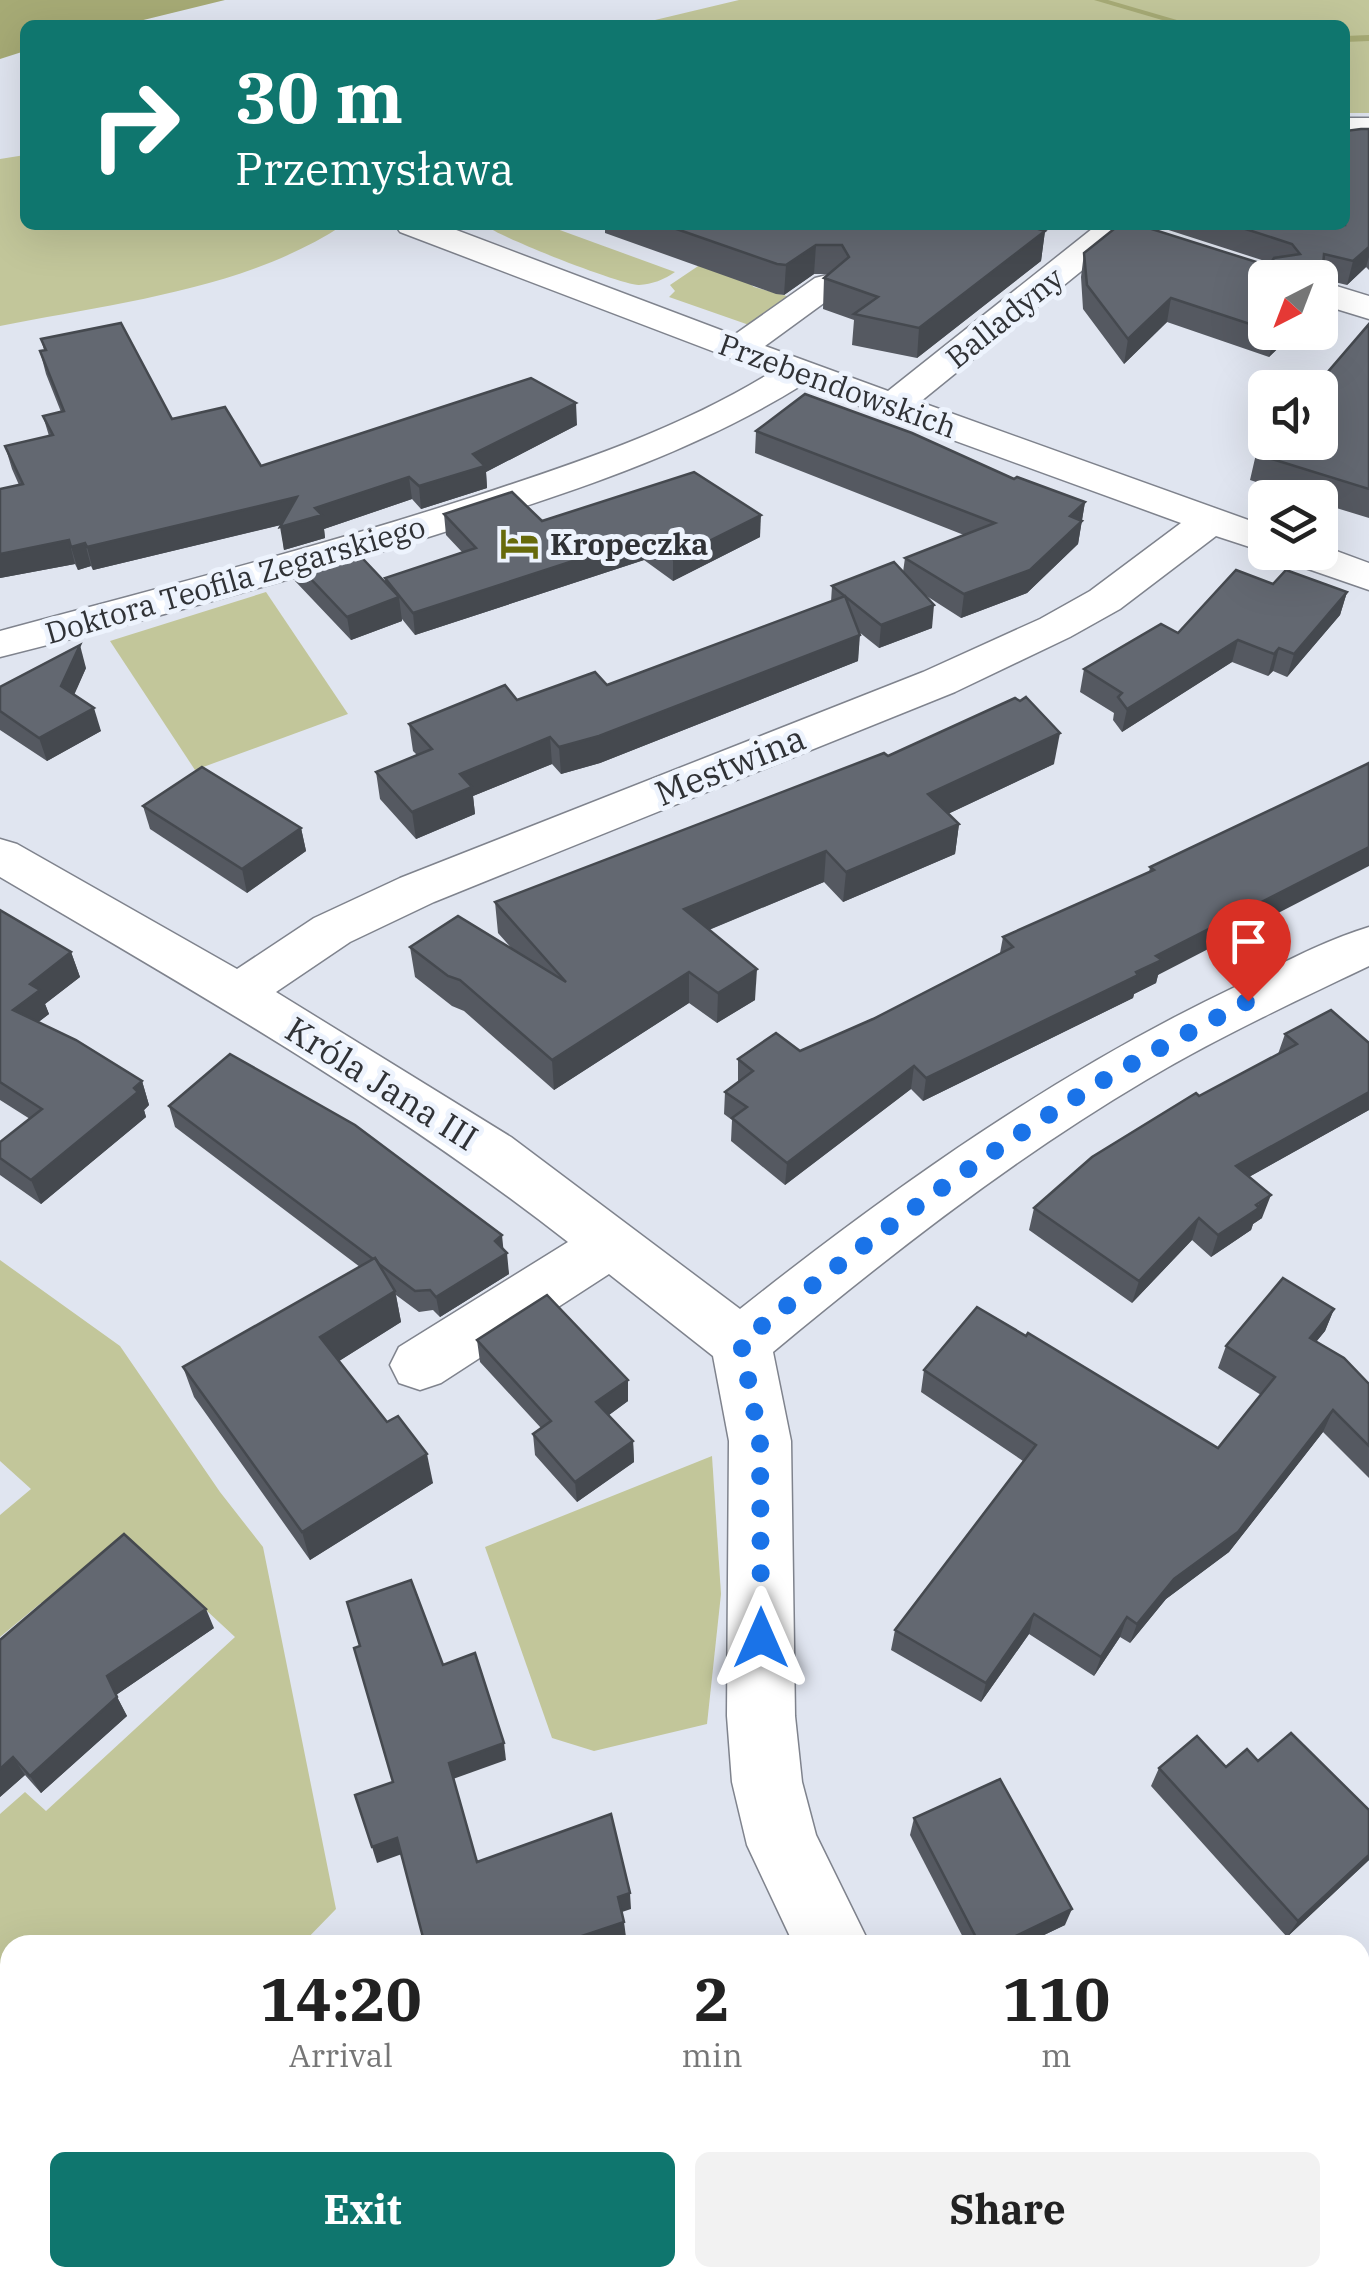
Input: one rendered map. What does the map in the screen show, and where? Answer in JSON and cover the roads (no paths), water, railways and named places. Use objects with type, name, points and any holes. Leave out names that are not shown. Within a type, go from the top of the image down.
[{"type":"street","name":"Przebendowskich","points":[[425,230],[738,349],[1248,534]]},
{"type":"street","name":"Balladyny","points":[[893,405],[1123,230]]},
{"type":"street","points":[[738,349],[827,285]]},
{"type":"street","points":[[1338,298],[1369,308]]},
{"type":"street","name":"Doktora Teofila Zegarskiego","points":[[0,644],[456,516],[586,471],[686,430],[799,371]]},
{"type":"street","name":"Mestwina","points":[[240,994],[278,963],[332,930],[417,890],[940,682],[1055,628],[1104,600],[1212,520]]},
{"type":"street","points":[[1338,566],[1369,577]]},
{"type":"street","name":"Króla Jana III","points":[[0,855],[240,994],[492,1152],[741,1343]]},
{"type":"street","points":[[827,1935],[783,1845],[768,1782],[761,1716],[760,1441],[741,1343],[846,1257],[1094,1086],[1248,1001],[1369,945]]},
{"type":"street","points":[[420,1364],[611,1244]]},
{"type":"waterway","points":[[1098,0],[1171,20]]},
{"type":"waterway","points":[[1350,39],[1369,38]]},
{"type":"place","name":"Kropeczka","points":[[520,543]]}]
